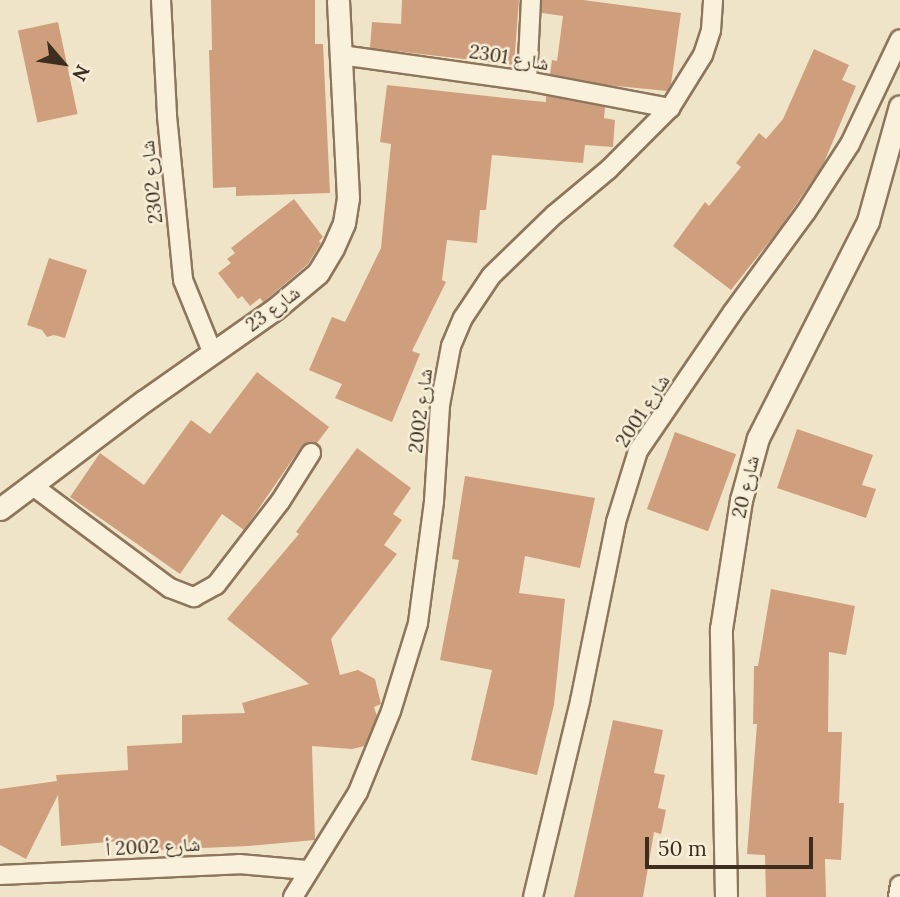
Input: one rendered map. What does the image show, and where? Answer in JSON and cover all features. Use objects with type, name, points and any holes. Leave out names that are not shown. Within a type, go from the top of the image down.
[{"type":"street","name":"شارع 2302","points":[[161,0],[167,116],[183,280],[213,354]]},
{"type":"street","name":"شارع 23","points":[[0,509],[144,401],[295,294],[318,273],[344,223],[348,198],[338,0]]},
{"type":"street","points":[[527,81],[531,0]]},
{"type":"street","name":"شارع 2002","points":[[293,897],[307,870],[358,792],[391,711],[418,623],[434,501],[440,405],[452,346],[463,318],[491,276],[554,215],[609,170],[670,108],[702,55],[711,30],[713,0]]},
{"type":"street","name":"شارع 2001","points":[[533,897],[577,714],[615,522],[638,452],[732,313],[806,212],[850,144],[900,39]]},
{"type":"street","name":"شارع 2301","points":[[341,55],[527,81],[670,108]]},
{"type":"street","name":"شارع 20","points":[[726,897],[721,629],[741,500],[758,439],[868,221],[900,106]]},
{"type":"street","points":[[33,486],[170,588],[194,597],[216,585],[280,502],[311,453]]},
{"type":"street","name":"شارع 2002 أ","points":[[0,875],[239,864],[307,870]]},
{"type":"street","points":[[898,897],[900,885]]},
{"type":"building","points":[[211,0],[315,0],[315,44],[323,44],[330,193],[236,196],[236,187],[213,188],[209,50],[212,50]]},
{"type":"building","points":[[402,0],[519,0],[514,65],[370,48],[372,22],[401,24]]},
{"type":"building","points":[[542,0],[583,0],[681,13],[671,84],[667,91],[607,85],[550,74],[552,60],[557,61],[563,16],[542,13]]},
{"type":"building","points":[[58,22],[78,114],[37,122],[18,31]]},
{"type":"building","points":[[814,49],[849,65],[842,80],[856,86],[823,165],[780,228],[731,290],[673,246],[705,202],[709,206],[741,167],[736,163],[759,133],[766,139],[783,119]]},
{"type":"building","points":[[387,85],[546,102],[546,96],[605,107],[604,118],[615,120],[613,147],[585,145],[583,163],[492,155],[486,210],[480,210],[477,243],[447,240],[442,280],[446,282],[412,351],[420,354],[392,422],[335,398],[342,384],[309,370],[332,317],[345,322],[381,248],[391,144],[380,142]]},
{"type":"building","points":[[294,199],[323,237],[319,241],[321,243],[308,264],[263,302],[260,298],[250,306],[242,296],[238,299],[218,273],[231,263],[227,259],[235,253],[231,248]]},
{"type":"building","points":[[49,258],[87,270],[65,338],[54,335],[47,337],[42,330],[27,325]]},
{"type":"building","points":[[257,372],[329,427],[317,443],[306,443],[301,447],[244,530],[222,514],[180,574],[70,497],[100,453],[144,485],[191,420],[210,434]]},
{"type":"building","points":[[797,429],[873,455],[862,485],[876,489],[866,518],[777,488]]},
{"type":"building","points":[[675,432],[736,454],[708,531],[647,509]]},
{"type":"building","points":[[357,448],[411,488],[393,514],[402,520],[384,545],[397,554],[331,639],[340,675],[358,670],[375,679],[381,704],[374,707],[377,716],[365,746],[352,749],[312,746],[315,840],[133,851],[132,840],[61,846],[58,795],[26,859],[0,845],[0,789],[57,781],[56,775],[128,770],[127,746],[182,743],[182,715],[245,713],[242,703],[309,684],[227,619],[299,534],[296,532]]},
{"type":"building","points":[[465,476],[595,498],[580,568],[525,556],[519,593],[565,599],[554,705],[537,775],[471,760],[492,670],[440,660],[459,560],[452,559]]},
{"type":"building","points":[[771,589],[855,606],[846,655],[829,652],[828,732],[842,732],[839,803],[844,803],[841,860],[825,859],[826,897],[766,897],[765,855],[747,854],[757,724],[753,724],[754,666],[758,666]]},
{"type":"building","points":[[613,720],[663,730],[654,773],[665,775],[658,808],[666,810],[661,834],[654,832],[643,897],[574,897]]}]
